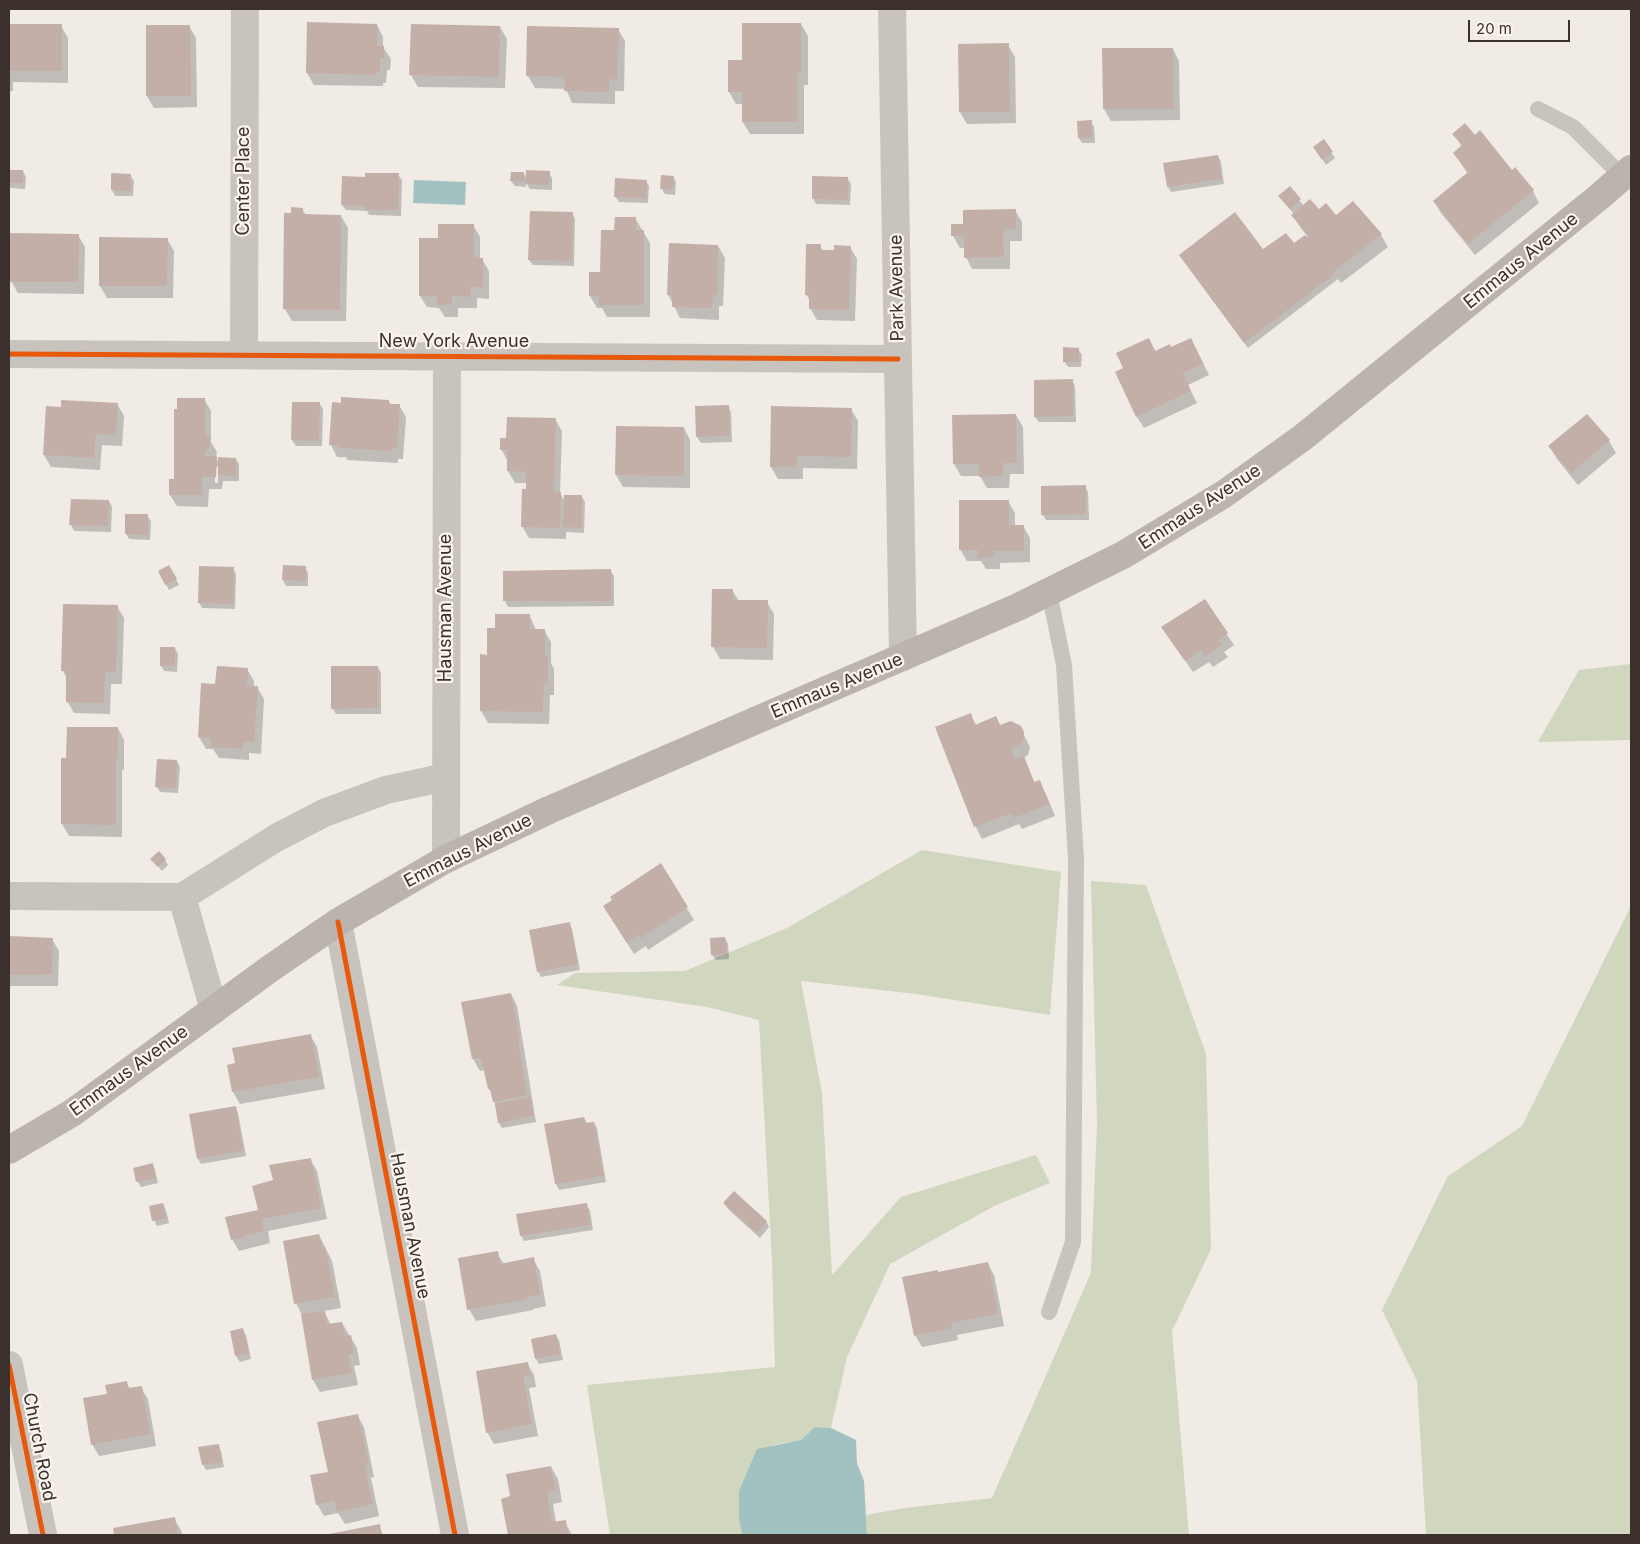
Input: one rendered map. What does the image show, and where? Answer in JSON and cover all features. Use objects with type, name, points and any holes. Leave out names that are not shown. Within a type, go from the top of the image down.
[{"type":"main road","name":"Emmaus Avenue","points":[[9,1150],[72,1113],[271,968],[338,922],[446,859],[549,810],[903,658],[1049,592],[1124,555],[1224,494],[1294,444],[1627,173]]},
{"type":"street","name":"Center Place","points":[[244,354],[245,9]]},
{"type":"street","name":"Park Avenue","points":[[892,9],[903,658]]},
{"type":"street","name":"New York Avenue","points":[[9,354],[898,359]]},
{"type":"street","name":"Hausman Avenue","points":[[446,859],[447,356]]},
{"type":"street","points":[[9,896],[182,897],[276,838],[324,813],[386,790],[446,777]]},
{"type":"street","points":[[182,897],[214,1010]]},
{"type":"street","name":"Hausman Avenue","points":[[338,922],[455,1535]]},
{"type":"street","name":"Church Road","points":[[9,1364],[43,1535]]},
{"type":"lane","points":[[1538,109],[1573,127],[1627,173]]},
{"type":"lane","points":[[1049,592],[1064,665],[1076,858],[1073,1242],[1049,1312]]},
{"type":"green space","points":[[1631,664],[1631,740],[1538,742],[1579,670]]},
{"type":"green space","points":[[922,850],[1061,872],[1050,1015],[916,994],[801,981],[822,1093],[832,1275],[901,1197],[1036,1155],[1050,1183],[996,1205],[890,1264],[847,1357],[831,1428],[815,1427],[801,1440],[773,1445],[739,1519],[742,1535],[610,1535],[587,1385],[775,1367],[772,1261],[759,1020],[707,1007],[557,985],[575,973],[685,971],[787,928]]},
{"type":"green space","points":[[1091,881],[1146,885],[1206,1054],[1211,1249],[1172,1331],[1189,1535],[867,1535],[866,1515],[905,1508],[992,1498],[1091,1273],[1097,1123]]},
{"type":"green space","points":[[1631,906],[1631,1535],[1426,1535],[1417,1381],[1382,1310],[1448,1176],[1522,1126]]},
{"type":"water","points":[[414,180],[466,182],[465,205],[413,203]]},
{"type":"water","points":[[815,1427],[831,1428],[856,1440],[857,1463],[864,1481],[867,1535],[742,1535],[739,1519],[739,1491],[757,1449],[801,1440]]},
{"type":"building","points":[[307,22],[377,24],[377,46],[384,46],[384,58],[380,58],[380,71],[377,71],[377,75],[306,73]]},
{"type":"building","points":[[742,23],[801,23],[801,73],[797,73],[798,122],[742,122],[742,92],[728,92],[728,60],[742,60]]},
{"type":"building","points":[[9,24],[62,24],[62,71],[9,71]]},
{"type":"building","points":[[411,24],[500,26],[499,77],[409,75]]},
{"type":"building","points":[[146,25],[190,25],[191,96],[146,96]]},
{"type":"building","points":[[527,26],[619,28],[617,80],[609,79],[609,92],[564,91],[565,77],[526,76]]},
{"type":"building","points":[[1009,43],[1010,112],[959,112],[958,44]]},
{"type":"building","points":[[1102,48],[1173,48],[1174,109],[1103,109]]},
{"type":"building","points":[[1092,120],[1092,138],[1078,138],[1077,121]]},
{"type":"building","points":[[1465,123],[1475,135],[1480,130],[1512,170],[1515,167],[1534,190],[1468,244],[1433,201],[1468,172],[1453,153],[1462,145],[1452,134]]},
{"type":"building","points":[[1324,139],[1333,152],[1322,160],[1313,147]]},
{"type":"building","points":[[1218,155],[1222,179],[1167,187],[1163,163]]},
{"type":"building","points":[[9,170],[23,170],[23,183],[9,183]]},
{"type":"building","points":[[526,170],[550,171],[549,185],[525,184]]},
{"type":"building","points":[[511,172],[524,172],[524,181],[510,181]]},
{"type":"building","points":[[111,173],[131,174],[131,191],[111,190]]},
{"type":"building","points":[[365,173],[399,173],[398,210],[365,210],[365,206],[341,205],[342,176],[365,177]]},
{"type":"building","points":[[661,175],[674,176],[673,189],[660,189]]},
{"type":"building","points":[[812,176],[848,177],[848,200],[812,199]]},
{"type":"building","points":[[615,178],[647,180],[646,198],[614,197]]},
{"type":"building","points":[[1290,186],[1301,199],[1290,209],[1278,196]]},
{"type":"building","points":[[1310,199],[1319,209],[1326,203],[1336,215],[1353,201],[1382,234],[1333,272],[1335,274],[1244,343],[1179,255],[1235,212],[1263,249],[1286,233],[1294,243],[1305,235],[1307,238],[1309,236],[1291,215]]},
{"type":"building","points":[[291,207],[303,208],[303,214],[341,215],[340,310],[283,309],[284,213],[291,213]]},
{"type":"building","points":[[1016,209],[1016,229],[1003,229],[1004,257],[964,258],[964,236],[951,236],[951,224],[963,224],[963,210]]},
{"type":"building","points":[[530,211],[573,212],[572,261],[528,260]]},
{"type":"building","points":[[615,217],[636,217],[636,230],[644,230],[644,305],[599,305],[599,297],[589,296],[589,272],[600,272],[601,230],[614,230]]},
{"type":"building","points":[[438,224],[474,224],[474,258],[483,258],[483,287],[471,287],[470,297],[452,296],[452,305],[436,305],[437,296],[419,296],[419,238],[438,238]]},
{"type":"building","points":[[10,233],[79,234],[78,282],[10,282]]},
{"type":"building","points":[[99,237],[168,238],[167,286],[99,286]]},
{"type":"building","points":[[669,243],[718,245],[717,295],[713,295],[712,308],[672,307],[672,295],[667,295]]},
{"type":"building","points":[[806,244],[821,244],[821,250],[834,250],[834,245],[851,246],[849,310],[809,309],[809,295],[805,295]]},
{"type":"building","points":[[1149,338],[1155,351],[1170,344],[1171,347],[1191,338],[1203,363],[1183,373],[1191,391],[1136,417],[1115,372],[1123,368],[1116,353]]},
{"type":"building","points":[[1063,347],[1079,348],[1079,362],[1063,362]]},
{"type":"building","points":[[1073,379],[1073,416],[1034,417],[1034,380]]},
{"type":"building","points":[[341,397],[389,400],[389,404],[400,404],[397,448],[392,448],[391,451],[339,448],[339,446],[329,445],[332,402],[341,403]]},
{"type":"building","points":[[177,398],[205,398],[205,435],[210,438],[210,447],[205,452],[205,456],[217,456],[216,477],[202,477],[202,495],[169,495],[169,479],[174,479],[174,409],[177,409]]},
{"type":"building","points":[[61,400],[118,403],[116,435],[96,434],[94,458],[43,455],[46,406],[61,407]]},
{"type":"building","points":[[292,402],[320,402],[319,441],[291,440]]},
{"type":"building","points":[[729,405],[730,436],[696,437],[695,406]]},
{"type":"building","points":[[771,406],[852,408],[851,457],[797,456],[797,467],[770,467]]},
{"type":"building","points":[[1016,414],[1017,463],[1003,463],[1003,476],[979,477],[979,464],[953,464],[952,415]]},
{"type":"building","points":[[1587,414],[1610,440],[1571,473],[1548,446]]},
{"type":"building","points":[[507,417],[556,418],[554,491],[561,492],[560,528],[521,527],[522,489],[526,489],[526,472],[507,471],[507,450],[500,450],[500,438],[506,438]]},
{"type":"building","points":[[616,426],[684,427],[684,476],[615,475]]},
{"type":"building","points":[[218,457],[236,458],[236,476],[218,475]]},
{"type":"building","points":[[1086,485],[1086,514],[1041,515],[1041,486]]},
{"type":"building","points":[[564,495],[582,495],[582,528],[563,527]]},
{"type":"building","points":[[71,499],[109,500],[108,526],[69,525]]},
{"type":"building","points":[[959,500],[1009,500],[1009,525],[1024,525],[1024,551],[994,551],[994,557],[978,558],[978,550],[959,550]]},
{"type":"building","points":[[125,514],[148,514],[148,535],[125,534]]},
{"type":"building","points":[[169,565],[177,579],[165,585],[158,571]]},
{"type":"building","points":[[283,565],[306,566],[306,581],[282,580]]},
{"type":"building","points":[[199,566],[234,567],[233,604],[198,603]]},
{"type":"building","points":[[611,569],[612,601],[503,601],[503,571]]},
{"type":"building","points":[[712,589],[733,589],[733,600],[768,600],[767,648],[711,647]]},
{"type":"building","points":[[1205,599],[1228,633],[1218,640],[1222,645],[1205,656],[1201,650],[1185,661],[1161,627]]},
{"type":"building","points":[[63,604],[118,605],[116,672],[105,672],[104,703],[66,702],[66,671],[61,671]]},
{"type":"building","points":[[495,614],[530,614],[530,629],[545,629],[545,656],[548,655],[548,684],[544,684],[543,712],[480,711],[480,654],[487,655],[487,628],[495,628]]},
{"type":"building","points":[[160,647],[175,647],[175,666],[160,666]]},
{"type":"building","points":[[217,666],[248,668],[247,686],[258,686],[254,742],[243,741],[243,749],[211,747],[211,738],[198,737],[201,683],[215,684]]},
{"type":"building","points":[[331,666],[378,666],[379,708],[331,709]]},
{"type":"building","points":[[971,713],[975,725],[996,716],[1000,725],[1011,721],[1021,726],[1024,732],[1024,739],[1022,743],[1011,749],[1015,759],[1024,756],[1034,782],[1040,780],[1049,804],[1014,818],[1012,813],[974,827],[935,727]]},
{"type":"building","points":[[67,727],[118,727],[116,825],[61,824],[61,758],[66,758]]},
{"type":"building","points":[[157,759],[177,760],[176,788],[155,787]]},
{"type":"building","points":[[159,851],[166,859],[158,867],[150,859]]},
{"type":"building","points":[[661,863],[688,907],[641,938],[638,935],[627,943],[603,906],[612,900],[610,897]]},
{"type":"building","points":[[570,922],[578,964],[537,972],[529,930]]},
{"type":"building","points":[[9,936],[53,938],[52,974],[9,975]]},
{"type":"building","points":[[725,937],[727,954],[711,955],[710,938]]},
{"type":"building","points":[[511,993],[520,1039],[518,1040],[527,1095],[493,1102],[481,1058],[472,1059],[461,1002]]},
{"type":"building","points":[[311,1034],[319,1077],[232,1092],[227,1065],[235,1063],[232,1048]]},
{"type":"building","points":[[530,1097],[534,1116],[498,1123],[495,1104]]},
{"type":"building","points":[[236,1106],[243,1151],[197,1159],[189,1114]]},
{"type":"building","points":[[584,1117],[586,1123],[594,1122],[604,1176],[555,1184],[544,1124]]},
{"type":"building","points":[[311,1158],[321,1208],[262,1219],[264,1231],[231,1240],[225,1217],[258,1210],[252,1186],[273,1180],[269,1165]]},
{"type":"building","points":[[153,1163],[156,1178],[136,1182],[133,1168]]},
{"type":"building","points":[[734,1191],[767,1221],[757,1233],[723,1203]]},
{"type":"building","points":[[163,1203],[166,1218],[152,1221],[149,1206]]},
{"type":"building","points":[[587,1203],[590,1225],[520,1236],[516,1214]]},
{"type":"building","points":[[319,1234],[322,1248],[325,1247],[335,1297],[294,1304],[283,1241]]},
{"type":"building","points":[[498,1251],[500,1264],[534,1257],[540,1294],[527,1297],[527,1299],[467,1310],[458,1258]]},
{"type":"building","points":[[988,1262],[998,1314],[951,1323],[952,1328],[914,1336],[902,1277]]},
{"type":"building","points":[[325,1311],[327,1324],[342,1322],[345,1336],[351,1335],[354,1353],[348,1355],[352,1373],[312,1380],[301,1314]]},
{"type":"building","points":[[243,1328],[249,1353],[235,1356],[230,1331]]},
{"type":"building","points":[[556,1334],[560,1354],[535,1359],[531,1339]]},
{"type":"building","points":[[528,1362],[530,1375],[523,1376],[532,1424],[486,1433],[476,1371]]},
{"type":"building","points":[[127,1381],[128,1388],[142,1386],[150,1434],[91,1445],[83,1398],[107,1394],[105,1385]]},
{"type":"building","points":[[358,1414],[369,1465],[365,1466],[373,1504],[337,1512],[334,1500],[316,1505],[310,1475],[328,1472],[317,1422]]},
{"type":"building","points":[[219,1444],[222,1462],[202,1465],[198,1447]]},
{"type":"building","points":[[551,1466],[556,1490],[547,1492],[552,1522],[566,1520],[568,1535],[508,1535],[501,1499],[510,1496],[506,1474]]},
{"type":"building","points":[[175,1517],[178,1535],[114,1535],[113,1528]]},
{"type":"building","points":[[380,1524],[382,1535],[329,1535],[329,1534]]},
{"type":"cycle path","points":[[9,354],[898,359]]},
{"type":"cycle path","points":[[338,922],[455,1535]]},
{"type":"cycle path","points":[[9,1365],[43,1535]]}]
